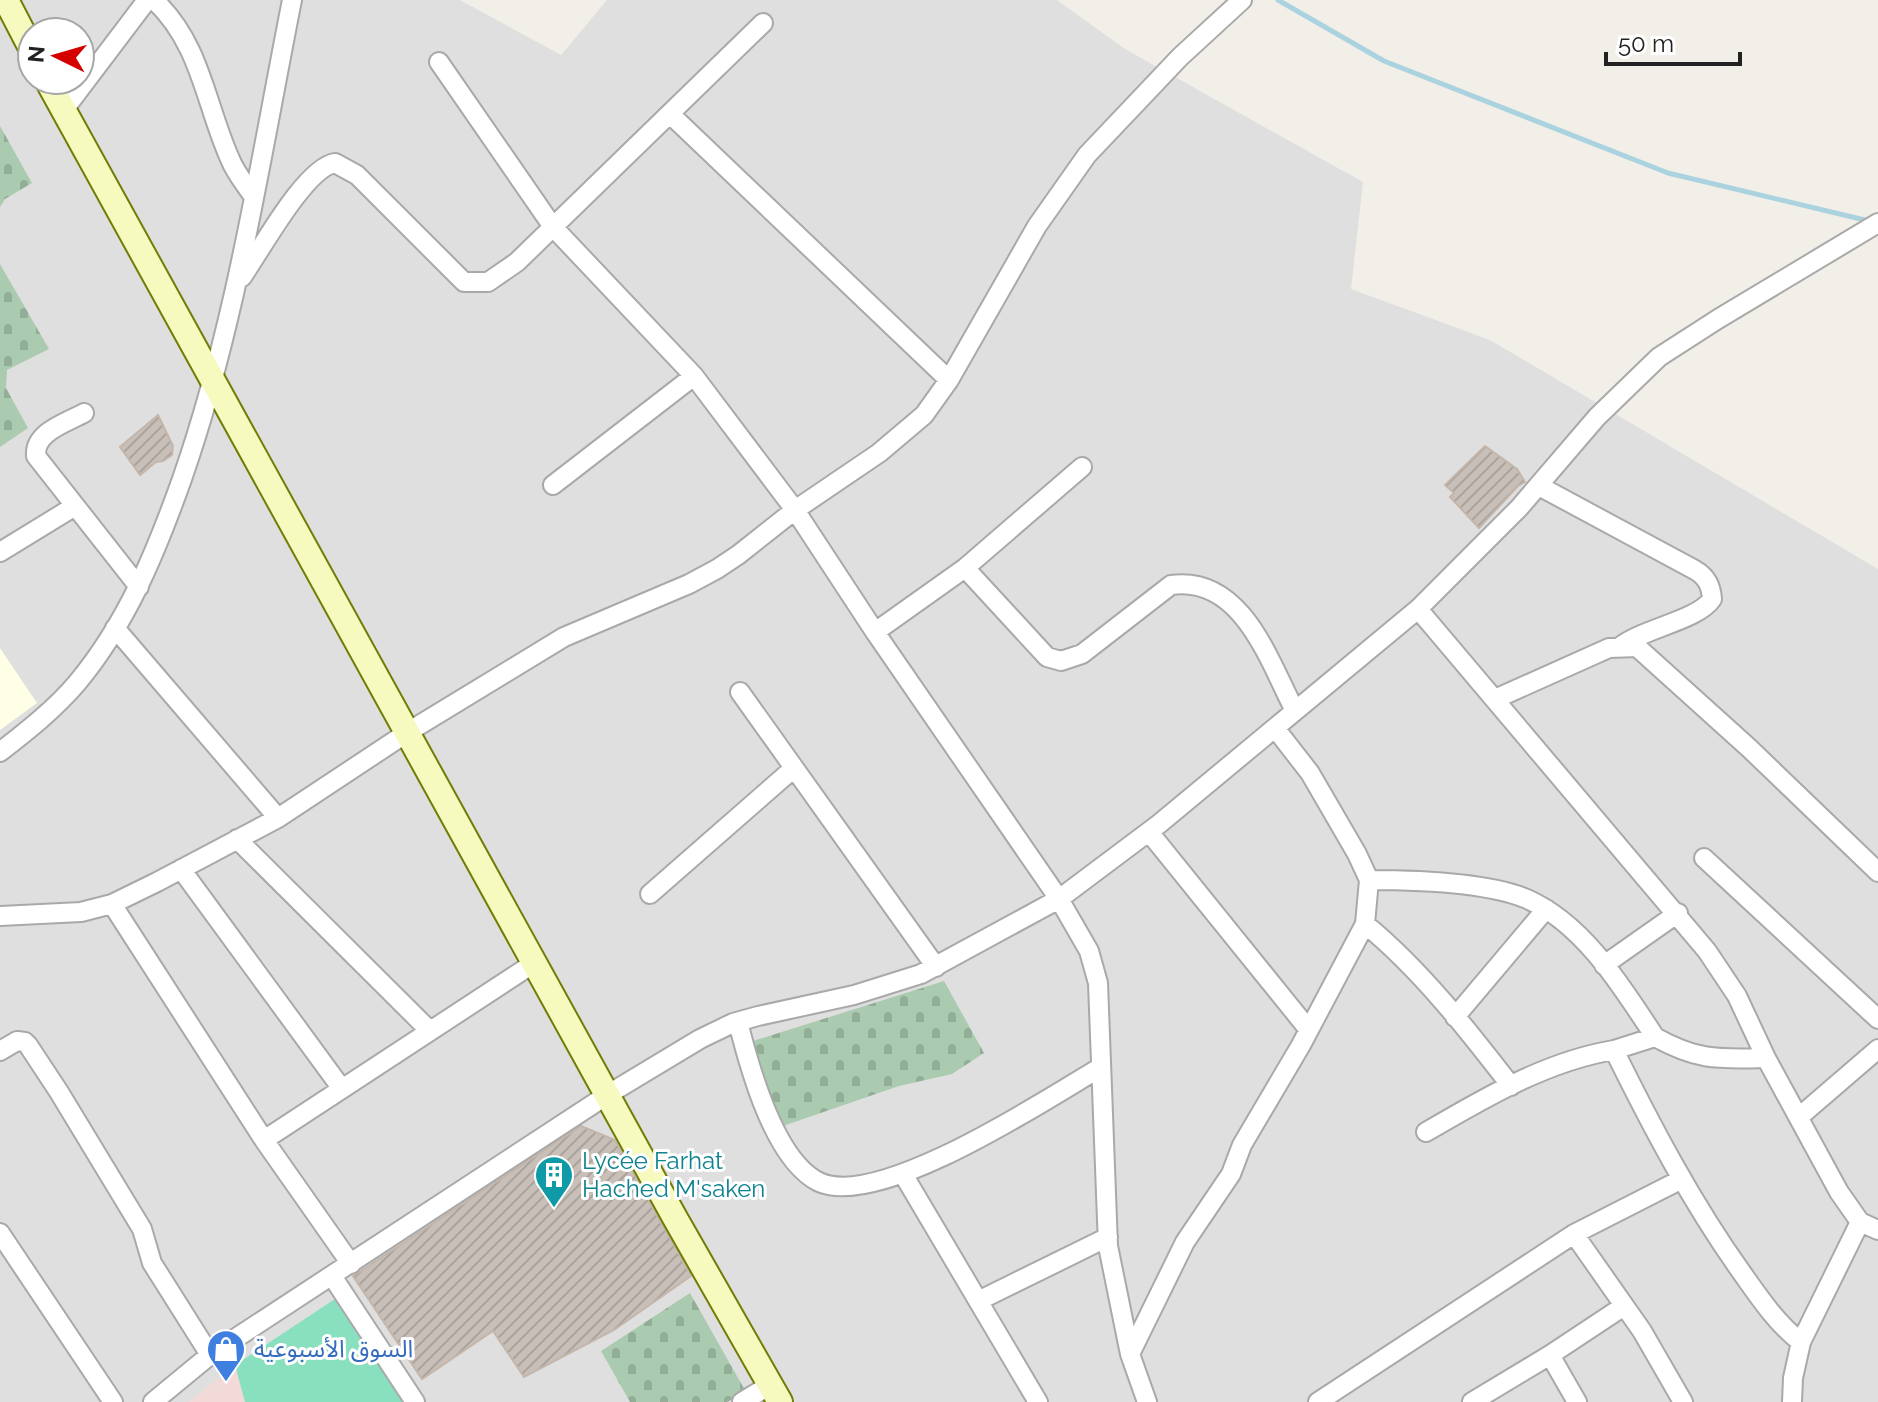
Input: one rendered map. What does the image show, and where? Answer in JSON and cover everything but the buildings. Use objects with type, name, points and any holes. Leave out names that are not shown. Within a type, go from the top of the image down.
[{"type":"main road","points":[[6,0],[16,19]]},
{"type":"main road","points":[[55,96],[775,1394]]},
{"type":"street","points":[[63,111],[147,0]]},
{"type":"street","points":[[154,0],[172,17],[199,67],[231,163],[253,196]]},
{"type":"street","points":[[0,752],[29,729],[76,683],[115,628],[157,548],[201,423],[238,283],[292,0]]},
{"type":"street","points":[[0,916],[81,912],[112,904],[278,818],[408,732],[564,637],[703,576],[738,555],[795,510],[879,453],[924,415],[949,380],[1037,226],[1087,155],[1169,68],[1242,0]]},
{"type":"street","points":[[238,283],[305,182],[331,163],[343,165],[357,175],[464,282],[488,282],[517,262],[763,23]]},
{"type":"street","points":[[439,62],[553,227],[694,376],[795,510],[1059,899],[1089,951],[1096,970],[1108,1237],[1130,1354],[1147,1402]]},
{"type":"street","points":[[670,114],[949,380]]},
{"type":"street","points":[[153,1402],[210,1355],[690,1044],[738,1022],[874,989],[936,967],[1059,899],[1149,832],[1418,609],[1539,486],[1597,417],[1659,357],[1874,226]]},
{"type":"street","points":[[553,485],[694,376]]},
{"type":"street","points":[[84,413],[45,434],[35,451],[41,464],[139,587]]},
{"type":"street","points":[[875,632],[965,568],[1082,467]]},
{"type":"street","points":[[1539,486],[1704,575],[1709,584],[1712,599],[1704,609],[1636,636],[1621,646]]},
{"type":"street","points":[[0,552],[75,506]]},
{"type":"street","points":[[965,568],[1047,657],[1061,661],[1082,654],[1171,585],[1206,588],[1230,602],[1251,627],[1295,711]]},
{"type":"street","points":[[1418,609],[1595,820],[1678,913],[1737,996],[1766,1058],[1824,1166],[1860,1222],[1878,1230]]},
{"type":"street","points":[[115,628],[278,818]]},
{"type":"street","points":[[1495,699],[1609,648],[1637,647],[1874,860]]},
{"type":"street","points":[[740,692],[936,967]]},
{"type":"street","points":[[1130,1354],[1185,1242],[1231,1174],[1242,1145],[1309,1030],[1365,924],[1369,880],[1310,773],[1275,728]]},
{"type":"street","points":[[650,894],[794,768]]},
{"type":"street","points":[[1149,832],[1309,1030]]},
{"type":"street","points":[[237,839],[430,1031]]},
{"type":"street","points":[[1704,858],[1878,1019]]},
{"type":"street","points":[[181,869],[342,1089]]},
{"type":"street","points":[[1369,880],[1461,885],[1525,898],[1566,924],[1631,999],[1655,1037],[1685,1053],[1703,1058],[1766,1058]]},
{"type":"street","points":[[112,904],[264,1140],[351,1264]]},
{"type":"street","points":[[1455,1017],[1546,909]]},
{"type":"street","points":[[1604,965],[1678,913]]},
{"type":"street","points":[[1365,924],[1389,944],[1455,1017],[1511,1086]]},
{"type":"street","points":[[264,1140],[534,963]]},
{"type":"street","points":[[738,1022],[762,1105],[790,1153],[819,1182],[835,1186],[849,1186],[903,1174],[968,1145],[1101,1067]]},
{"type":"street","points":[[1426,1132],[1511,1086],[1557,1066],[1655,1037]]},
{"type":"street","points":[[0,1051],[17,1041],[28,1045],[142,1229],[152,1263],[210,1355]]},
{"type":"street","points":[[1799,1117],[1878,1049]]},
{"type":"street","points":[[1614,1050],[1682,1179],[1724,1247],[1779,1322],[1801,1342]]},
{"type":"street","points":[[903,1174],[1038,1402]]},
{"type":"street","points":[[1318,1402],[1574,1234],[1682,1179]]},
{"type":"street","points":[[1792,1402],[1793,1378],[1801,1342],[1860,1222]]},
{"type":"street","points":[[0,1233],[113,1402]]},
{"type":"street","points":[[1574,1234],[1624,1306],[1683,1402]]},
{"type":"street","points":[[978,1301],[1108,1237]]},
{"type":"street","points":[[332,1276],[415,1402]]},
{"type":"street","points":[[1472,1402],[1624,1306]]},
{"type":"street","points":[[1550,1355],[1577,1402]]},
{"type":"street","points":[[742,1402],[775,1394]]},
{"type":"shaded area","points":[[0,0],[460,0],[561,55],[607,0],[1057,0],[1125,49],[1363,182],[1351,289],[1490,340],[1878,569],[1878,1402],[0,1402]]},
{"type":"shaded area","points":[[0,648],[37,703],[0,730]]},
{"type":"shaded area","name":"السوق اﻷسبوعية","points":[[235,1365],[245,1402],[189,1402]]},
{"type":"green space","points":[[0,126],[32,183],[5,199],[0,207]]},
{"type":"green space","points":[[0,264],[49,349],[7,370],[6,388],[28,428],[0,447]]},
{"type":"green space","points":[[944,981],[984,1053],[952,1074],[899,1086],[783,1126],[760,1079],[753,1041]]},
{"type":"green space","points":[[690,1293],[746,1392],[727,1402],[630,1402],[601,1351]]},
{"type":"green space","points":[[338,1297],[411,1402],[245,1402],[235,1365]]},
{"type":"waterway","points":[[1278,0],[1384,61],[1668,173],[1869,221]]},
{"type":"place","name":"Lycée Farhat Hached M'saken","points":[[554,1209]]},
{"type":"place","name":"السوق اﻷسبوعية","points":[[226,1383]]}]
